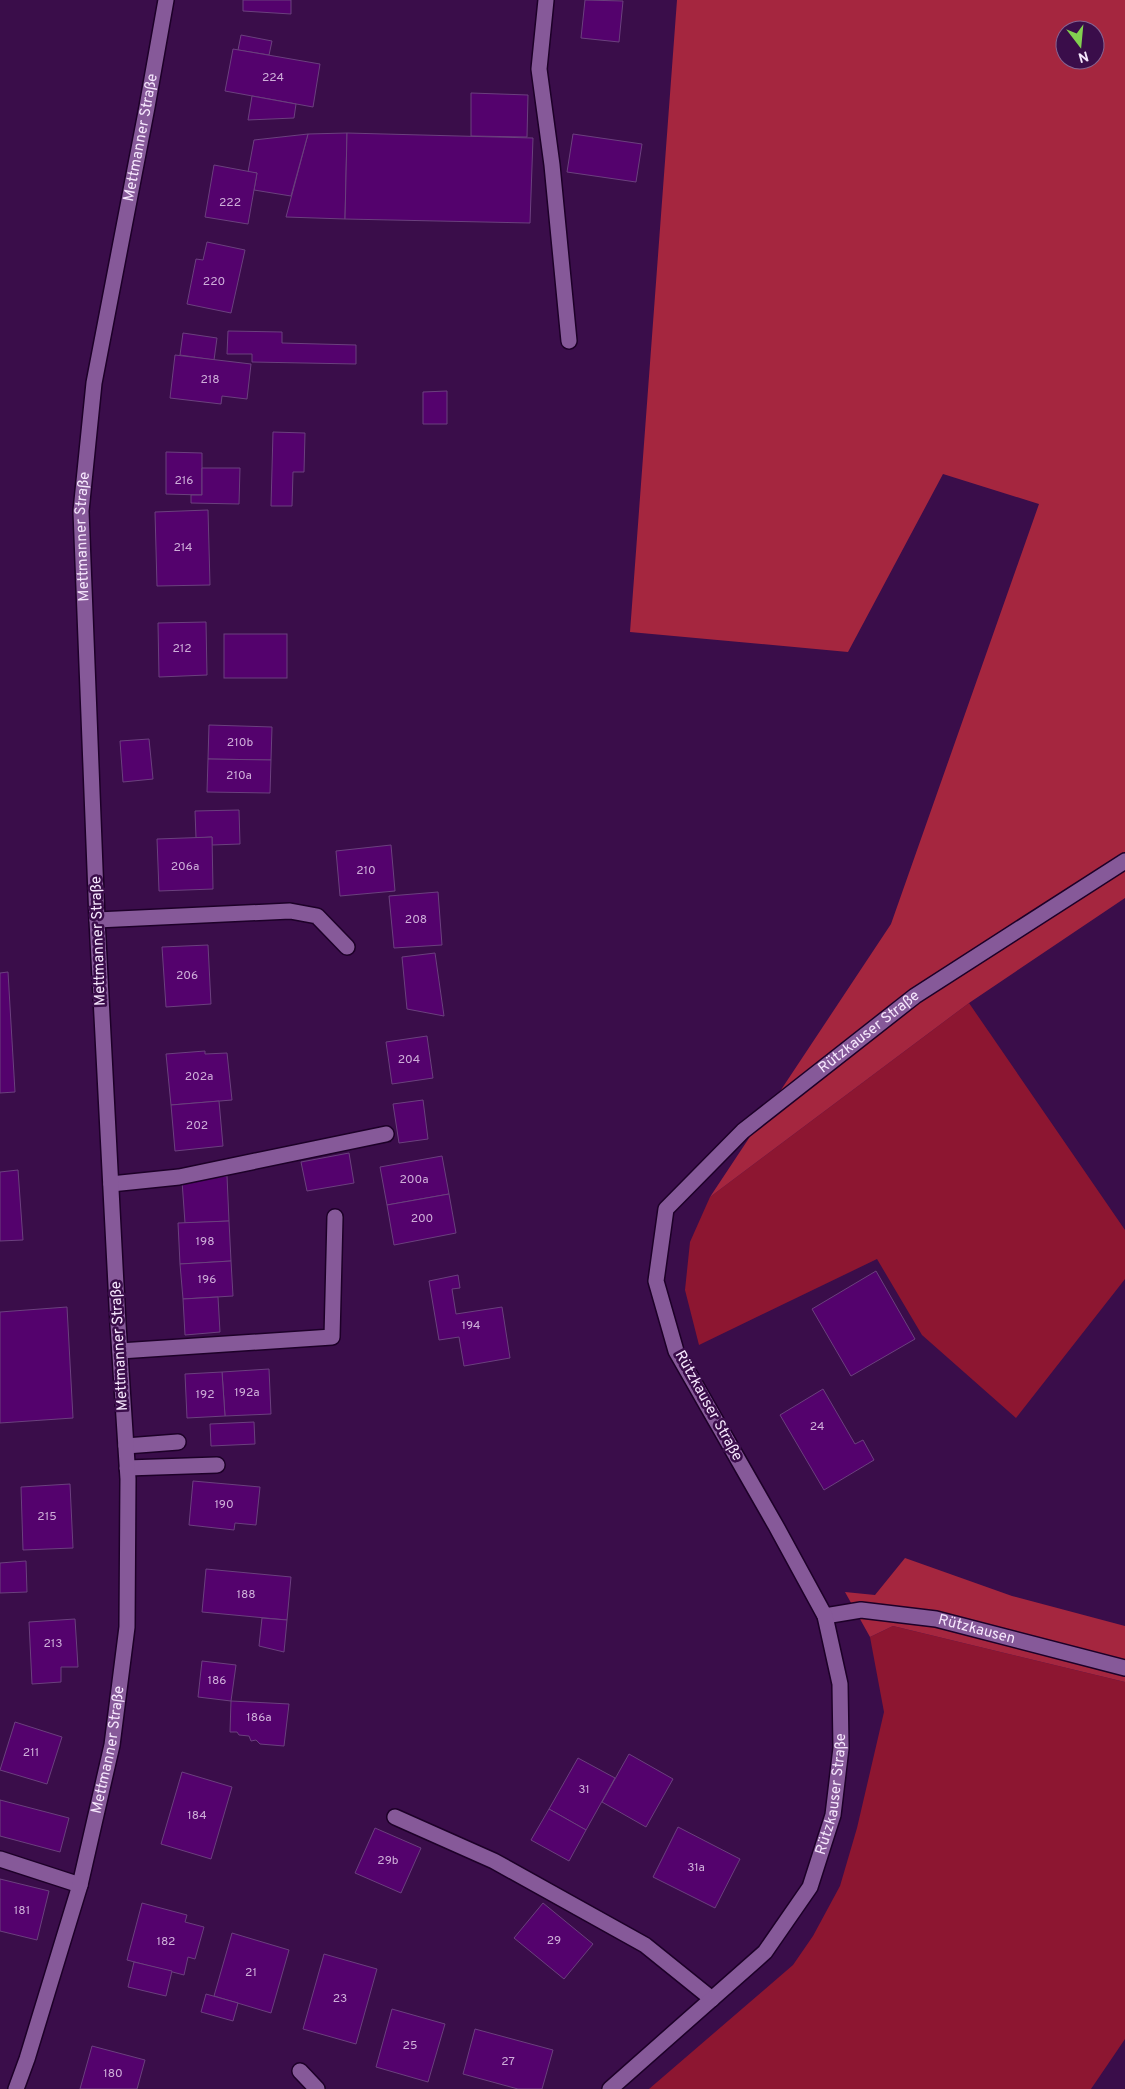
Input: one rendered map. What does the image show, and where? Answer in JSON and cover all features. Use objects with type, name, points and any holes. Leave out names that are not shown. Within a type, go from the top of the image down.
[{"type":"street","name":"Mettmanner Straße","points":[[16,2089],[27,2060],[80,1885],[112,1745],[126,1627],[127,1468],[97,920],[81,511],[94,383],[166,0]]},
{"type":"street","points":[[546,0],[539,69],[552,165],[569,341]]},
{"type":"street","name":"Rützkauser Straße","points":[[610,2089],[765,1952],[810,1887],[833,1815],[841,1748],[840,1684],[824,1616],[776,1526],[676,1351],[656,1282],[666,1209],[743,1131],[914,996],[1125,861]]},
{"type":"street","points":[[97,920],[290,911],[317,916],[347,947]]},
{"type":"street","points":[[111,1184],[179,1177],[386,1134]]},
{"type":"street","points":[[120,1351],[332,1338],[335,1217]]},
{"type":"street","points":[[126,1446],[178,1442]]},
{"type":"street","points":[[127,1468],[217,1465]]},
{"type":"street","name":"Rützkausen","points":[[824,1616],[862,1610],[936,1619],[1125,1668]]},
{"type":"street","points":[[395,1817],[494,1861],[645,1945],[712,1999]]},
{"type":"street","points":[[0,1859],[80,1885]]},
{"type":"street","points":[[300,2071],[317,2089]]},
{"type":"shaded area","points":[[677,0],[1125,0],[1125,898],[969,1003],[710,1197],[891,924],[1039,504],[943,474],[848,652],[630,632]]},
{"type":"shaded area","points":[[969,1003],[1125,1230],[1125,1279],[1016,1418],[922,1335],[877,1259],[699,1345],[685,1290],[690,1242],[710,1197]]},
{"type":"shaded area","points":[[905,1558],[1012,1596],[1125,1626],[1125,1682],[893,1626],[870,1637],[845,1592],[875,1595]]},
{"type":"shaded area","points":[[893,1626],[1125,1682],[1125,2039],[1091,2089],[649,2089],[793,1965],[813,1936],[840,1886],[857,1828],[884,1712],[870,1637]]},
{"type":"building","points":[[243,0],[291,0],[291,14],[243,11]]},
{"type":"building","points":[[585,0],[623,1],[619,42],[581,38]]},
{"type":"building","points":[[241,35],[272,41],[269,55],[238,50]]},
{"type":"building","points":[[233,49],[320,64],[313,107],[225,91]]},
{"type":"building","points":[[471,93],[528,95],[527,137],[471,136]]},
{"type":"building","points":[[252,96],[296,104],[294,118],[248,120]]},
{"type":"building","points":[[347,133],[345,219],[286,217],[308,134]]},
{"type":"building","points":[[347,133],[533,138],[530,223],[345,219]]},
{"type":"building","points":[[308,134],[291,196],[254,190],[257,173],[248,172],[254,140]]},
{"type":"building","points":[[573,134],[642,144],[636,182],[567,172]]},
{"type":"building","points":[[214,165],[257,173],[248,224],[205,217]]},
{"type":"building","points":[[207,242],[245,250],[231,313],[187,304],[196,259],[203,260]]},
{"type":"building","points":[[228,331],[282,332],[282,343],[356,345],[356,364],[252,362],[252,354],[227,354]]},
{"type":"building","points":[[183,333],[217,338],[214,360],[180,355]]},
{"type":"building","points":[[175,355],[251,364],[247,399],[222,396],[221,404],[170,398]]},
{"type":"building","points":[[447,391],[447,424],[423,424],[423,392]]},
{"type":"building","points":[[273,432],[305,433],[304,472],[293,472],[292,506],[271,506]]},
{"type":"building","points":[[166,452],[202,453],[202,495],[166,494]]},
{"type":"building","points":[[202,468],[240,468],[239,504],[191,503],[191,495],[202,495]]},
{"type":"building","points":[[208,510],[210,585],[157,586],[155,512]]},
{"type":"building","points":[[206,622],[207,675],[159,677],[158,623]]},
{"type":"building","points":[[224,634],[287,634],[287,678],[224,678]]},
{"type":"building","points":[[209,725],[272,727],[271,760],[208,759]]},
{"type":"building","points":[[149,739],[153,779],[123,782],[120,741]]},
{"type":"building","points":[[208,759],[271,760],[270,793],[207,792]]},
{"type":"building","points":[[239,810],[240,844],[212,845],[212,837],[196,838],[195,811]]},
{"type":"building","points":[[212,837],[213,889],[159,891],[157,839]]},
{"type":"building","points":[[391,845],[395,891],[340,896],[336,851]]},
{"type":"building","points":[[438,892],[442,945],[394,948],[389,896]]},
{"type":"building","points":[[208,945],[211,1004],[166,1007],[162,947]]},
{"type":"building","points":[[435,953],[444,1016],[407,1009],[402,957]]},
{"type":"building","points":[[8,972],[15,1092],[0,1093],[0,973]]},
{"type":"building","points":[[427,1036],[433,1078],[392,1084],[386,1042]]},
{"type":"building","points":[[205,1051],[205,1054],[227,1053],[232,1100],[171,1105],[166,1054]]},
{"type":"building","points":[[423,1100],[428,1139],[399,1143],[393,1104]]},
{"type":"building","points":[[219,1101],[223,1146],[175,1151],[171,1105]]},
{"type":"building","points":[[349,1153],[354,1183],[307,1191],[301,1162]]},
{"type":"building","points":[[442,1156],[449,1194],[387,1205],[380,1167]]},
{"type":"building","points":[[18,1170],[23,1240],[0,1241],[0,1172]]},
{"type":"building","points":[[227,1176],[229,1221],[185,1223],[182,1181]]},
{"type":"building","points":[[449,1194],[456,1233],[394,1245],[387,1205]]},
{"type":"building","points":[[229,1221],[231,1261],[180,1264],[178,1223]]},
{"type":"building","points":[[231,1261],[233,1296],[183,1299],[180,1264]]},
{"type":"building","points":[[876,1271],[915,1339],[851,1376],[812,1309]]},
{"type":"building","points":[[458,1275],[460,1288],[452,1289],[456,1314],[502,1307],[510,1358],[464,1366],[459,1337],[439,1340],[429,1281]]},
{"type":"building","points":[[218,1297],[220,1332],[185,1335],[183,1299]]},
{"type":"building","points":[[67,1307],[73,1418],[0,1423],[0,1312]]},
{"type":"building","points":[[269,1369],[271,1414],[225,1416],[222,1372]]},
{"type":"building","points":[[222,1372],[225,1416],[187,1418],[185,1374]]},
{"type":"building","points":[[823,1389],[855,1444],[863,1440],[874,1460],[824,1490],[780,1415]]},
{"type":"building","points":[[254,1422],[255,1444],[211,1446],[210,1424]]},
{"type":"building","points":[[193,1481],[260,1487],[256,1525],[235,1523],[234,1530],[189,1525]]},
{"type":"building","points":[[70,1484],[73,1548],[23,1550],[21,1487]]},
{"type":"building","points":[[26,1561],[27,1592],[0,1593],[0,1563]]},
{"type":"building","points":[[206,1569],[291,1577],[287,1620],[202,1612]]},
{"type":"building","points":[[262,1618],[287,1620],[284,1652],[259,1646]]},
{"type":"building","points":[[75,1619],[78,1667],[61,1667],[61,1682],[32,1684],[29,1622]]},
{"type":"building","points":[[202,1661],[236,1665],[231,1701],[198,1697]]},
{"type":"building","points":[[231,1701],[289,1704],[284,1746],[260,1744],[256,1740],[251,1741],[249,1736],[230,1732]]},
{"type":"building","points":[[15,1722],[62,1737],[47,1784],[0,1770]]},
{"type":"building","points":[[629,1754],[673,1779],[646,1827],[602,1802]]},
{"type":"building","points":[[578,1758],[615,1778],[586,1830],[549,1809]]},
{"type":"building","points":[[182,1772],[232,1787],[211,1859],[161,1844]]},
{"type":"building","points":[[0,1800],[69,1818],[60,1852],[0,1836]]},
{"type":"building","points":[[549,1809],[586,1830],[569,1861],[531,1840]]},
{"type":"building","points":[[678,1827],[740,1859],[715,1908],[653,1877]]},
{"type":"building","points":[[375,1828],[421,1848],[401,1893],[355,1873]]},
{"type":"building","points":[[0,1879],[49,1891],[37,1940],[0,1931]]},
{"type":"building","points":[[142,1903],[187,1915],[185,1922],[204,1927],[195,1959],[188,1957],[184,1975],[127,1960]]},
{"type":"building","points":[[543,1903],[593,1944],[564,1979],[514,1938]]},
{"type":"building","points":[[232,1933],[289,1950],[271,2013],[214,1996]]},
{"type":"building","points":[[324,1954],[377,1969],[356,2044],[303,2029]]},
{"type":"building","points":[[134,1962],[172,1971],[166,1996],[128,1987]]},
{"type":"building","points":[[206,1994],[238,2003],[233,2021],[201,2012]]},
{"type":"building","points":[[392,2009],[445,2024],[428,2082],[376,2067]]},
{"type":"building","points":[[475,2029],[553,2050],[542,2089],[518,2089],[463,2074]]},
{"type":"building","points":[[92,2046],[145,2060],[137,2089],[80,2089]]}]
